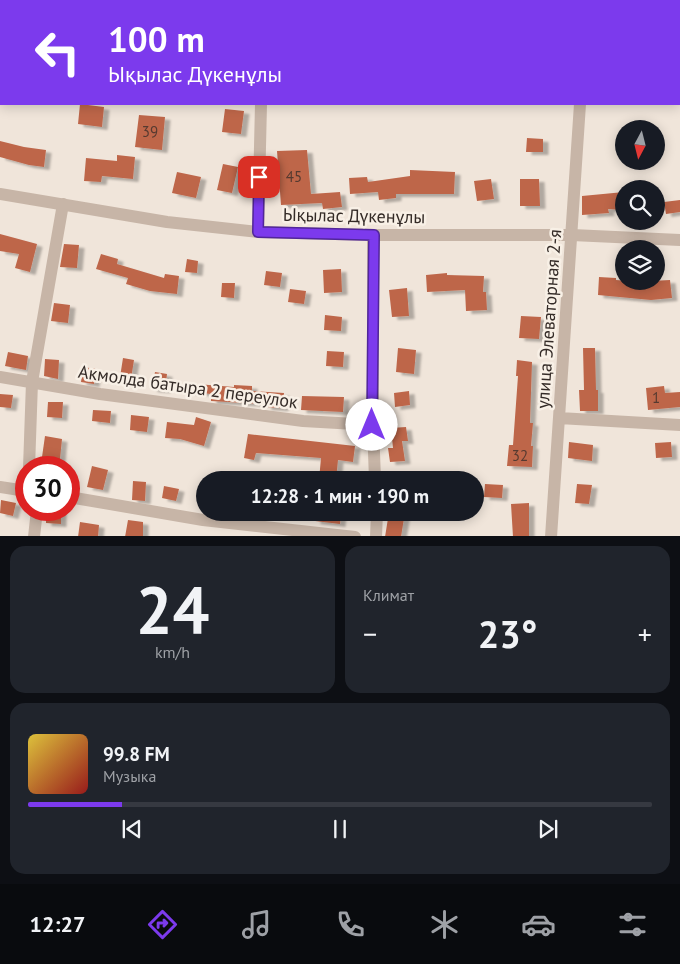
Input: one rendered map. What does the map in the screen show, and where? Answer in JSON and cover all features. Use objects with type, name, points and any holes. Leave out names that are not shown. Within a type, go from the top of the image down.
[{"type":"street","points":[[258,232],[262,105]]},
{"type":"street","name":"улица Элеваторная 2-я","points":[[551,536],[580,105]]},
{"type":"street","name":"Ықылас Дүкенұлы","points":[[0,194],[167,222],[258,232],[374,235],[572,235],[680,240]]},
{"type":"street","points":[[29,456],[32,382],[63,204]]},
{"type":"street","points":[[374,235],[372,425],[375,471]]},
{"type":"street","name":"Акмолда батыра 2 переулок","points":[[0,376],[100,394],[303,421],[372,425]]},
{"type":"street","points":[[559,418],[680,425]]},
{"type":"street","points":[[0,487],[15,489]]},
{"type":"street","points":[[80,499],[203,520],[355,536]]},
{"type":"street","points":[[34,536],[36,521]]},
{"type":"street","points":[[376,536],[377,521]]},
{"type":"building","points":[[80,105],[104,107],[102,127],[78,124]]},
{"type":"building","points":[[225,109],[244,111],[241,134],[222,132]]},
{"type":"building","points":[[139,115],[165,117],[162,150],[135,147]]},
{"type":"building","points":[[527,138],[543,139],[543,152],[526,152]]},
{"type":"building","points":[[0,141],[46,150],[44,167],[0,157]]},
{"type":"building","points":[[307,150],[311,194],[340,192],[342,207],[323,209],[322,203],[281,205],[277,151]]},
{"type":"building","points":[[117,155],[135,157],[133,179],[102,176],[101,182],[84,181],[86,158],[117,161]]},
{"type":"building","points":[[223,164],[238,167],[232,193],[217,190]]},
{"type":"building","points":[[410,170],[455,172],[454,194],[396,194],[396,198],[379,200],[378,192],[350,194],[349,178],[367,177],[368,182],[410,176]]},
{"type":"building","points":[[177,172],[201,177],[196,198],[172,193]]},
{"type":"building","points":[[491,179],[494,199],[477,201],[474,181]]},
{"type":"building","points":[[520,179],[539,179],[540,206],[520,206]]},
{"type":"building","points":[[615,193],[615,209],[608,209],[609,213],[582,215],[582,196]]},
{"type":"building","points":[[680,200],[680,212],[666,214],[665,202]]},
{"type":"building","points":[[0,234],[37,244],[30,272],[15,268],[19,254],[0,251]]},
{"type":"building","points":[[64,244],[79,245],[77,268],[60,267]]},
{"type":"building","points":[[101,254],[118,259],[117,264],[164,278],[165,274],[179,276],[177,294],[150,291],[126,284],[128,278],[96,269]]},
{"type":"building","points":[[187,259],[198,261],[197,273],[185,272]]},
{"type":"building","points":[[341,269],[342,292],[324,293],[323,270]]},
{"type":"building","points":[[266,271],[282,273],[280,287],[264,285]]},
{"type":"building","points":[[447,273],[447,275],[484,276],[483,292],[486,292],[487,310],[466,311],[465,290],[427,292],[426,275]]},
{"type":"building","points":[[599,277],[615,278],[615,290],[665,290],[665,280],[670,280],[672,298],[651,300],[598,295]]},
{"type":"building","points":[[222,283],[235,283],[234,298],[221,297]]},
{"type":"building","points":[[407,288],[409,316],[392,317],[389,290]]},
{"type":"building","points":[[290,289],[306,291],[304,304],[288,302]]},
{"type":"building","points":[[54,303],[70,305],[68,323],[51,321]]},
{"type":"building","points":[[325,315],[342,317],[341,331],[324,330]]},
{"type":"building","points":[[521,316],[541,317],[539,339],[519,338]]},
{"type":"building","points":[[398,348],[416,350],[414,374],[396,372]]},
{"type":"building","points":[[583,348],[595,348],[598,411],[580,411],[579,390],[584,390]]},
{"type":"building","points":[[327,351],[344,352],[343,367],[326,366]]},
{"type":"building","points":[[8,352],[28,356],[26,370],[5,366]]},
{"type":"building","points":[[123,358],[134,360],[131,379],[120,377]]},
{"type":"building","points":[[45,359],[59,360],[58,379],[44,376]]},
{"type":"building","points":[[517,360],[532,362],[530,423],[533,423],[532,467],[507,466],[509,445],[513,445],[518,376],[516,376]]},
{"type":"building","points":[[83,367],[96,369],[94,384],[81,382]]},
{"type":"building","points":[[155,372],[167,374],[165,390],[152,389]]},
{"type":"building","points":[[184,383],[234,387],[234,385],[252,386],[252,391],[284,393],[283,408],[266,407],[266,404],[211,401],[211,394],[184,391]]},
{"type":"building","points":[[664,386],[665,393],[680,392],[680,407],[648,410],[646,388]]},
{"type":"building","points":[[409,391],[410,405],[395,407],[394,393]]},
{"type":"building","points":[[0,394],[13,395],[11,408],[0,407]]},
{"type":"building","points":[[302,396],[344,397],[343,412],[301,410]]},
{"type":"building","points":[[48,402],[63,402],[62,418],[47,417]]},
{"type":"building","points":[[93,410],[111,411],[110,423],[92,421]]},
{"type":"building","points":[[131,415],[149,417],[147,432],[130,430]]},
{"type":"building","points":[[196,417],[211,422],[204,446],[180,439],[165,438],[167,422],[194,425]]},
{"type":"building","points":[[406,427],[408,441],[402,441],[405,461],[390,462],[388,448],[393,448],[391,428]]},
{"type":"building","points":[[248,434],[355,446],[353,462],[338,460],[337,471],[320,471],[321,458],[256,453],[254,460],[244,458]]},
{"type":"building","points":[[45,436],[62,439],[60,456],[42,456]]},
{"type":"building","points":[[569,442],[593,445],[592,461],[568,458]]},
{"type":"building","points":[[671,442],[672,457],[656,458],[655,443]]},
{"type":"building","points":[[92,466],[108,470],[103,490],[87,487]]},
{"type":"building","points":[[133,481],[146,482],[145,501],[132,500]]},
{"type":"building","points":[[485,484],[503,485],[502,498],[484,497]]},
{"type":"building","points":[[577,484],[592,485],[589,504],[575,503]]},
{"type":"building","points":[[164,486],[179,489],[176,501],[162,498]]},
{"type":"building","points":[[1,500],[15,503],[13,516],[0,513]]},
{"type":"building","points":[[529,503],[529,536],[513,536],[511,504]]},
{"type":"building","points":[[128,520],[143,522],[143,536],[125,536]]},
{"type":"building","points":[[46,521],[61,521],[61,524],[46,523]]},
{"type":"building","points":[[315,521],[340,521],[340,524]]},
{"type":"building","points":[[388,521],[404,521],[401,536],[385,536]]},
{"type":"building","points":[[80,522],[99,525],[98,536],[78,536]]},
{"type":"route","points":[[259,177],[258,232],[374,235],[372,425]]}]
